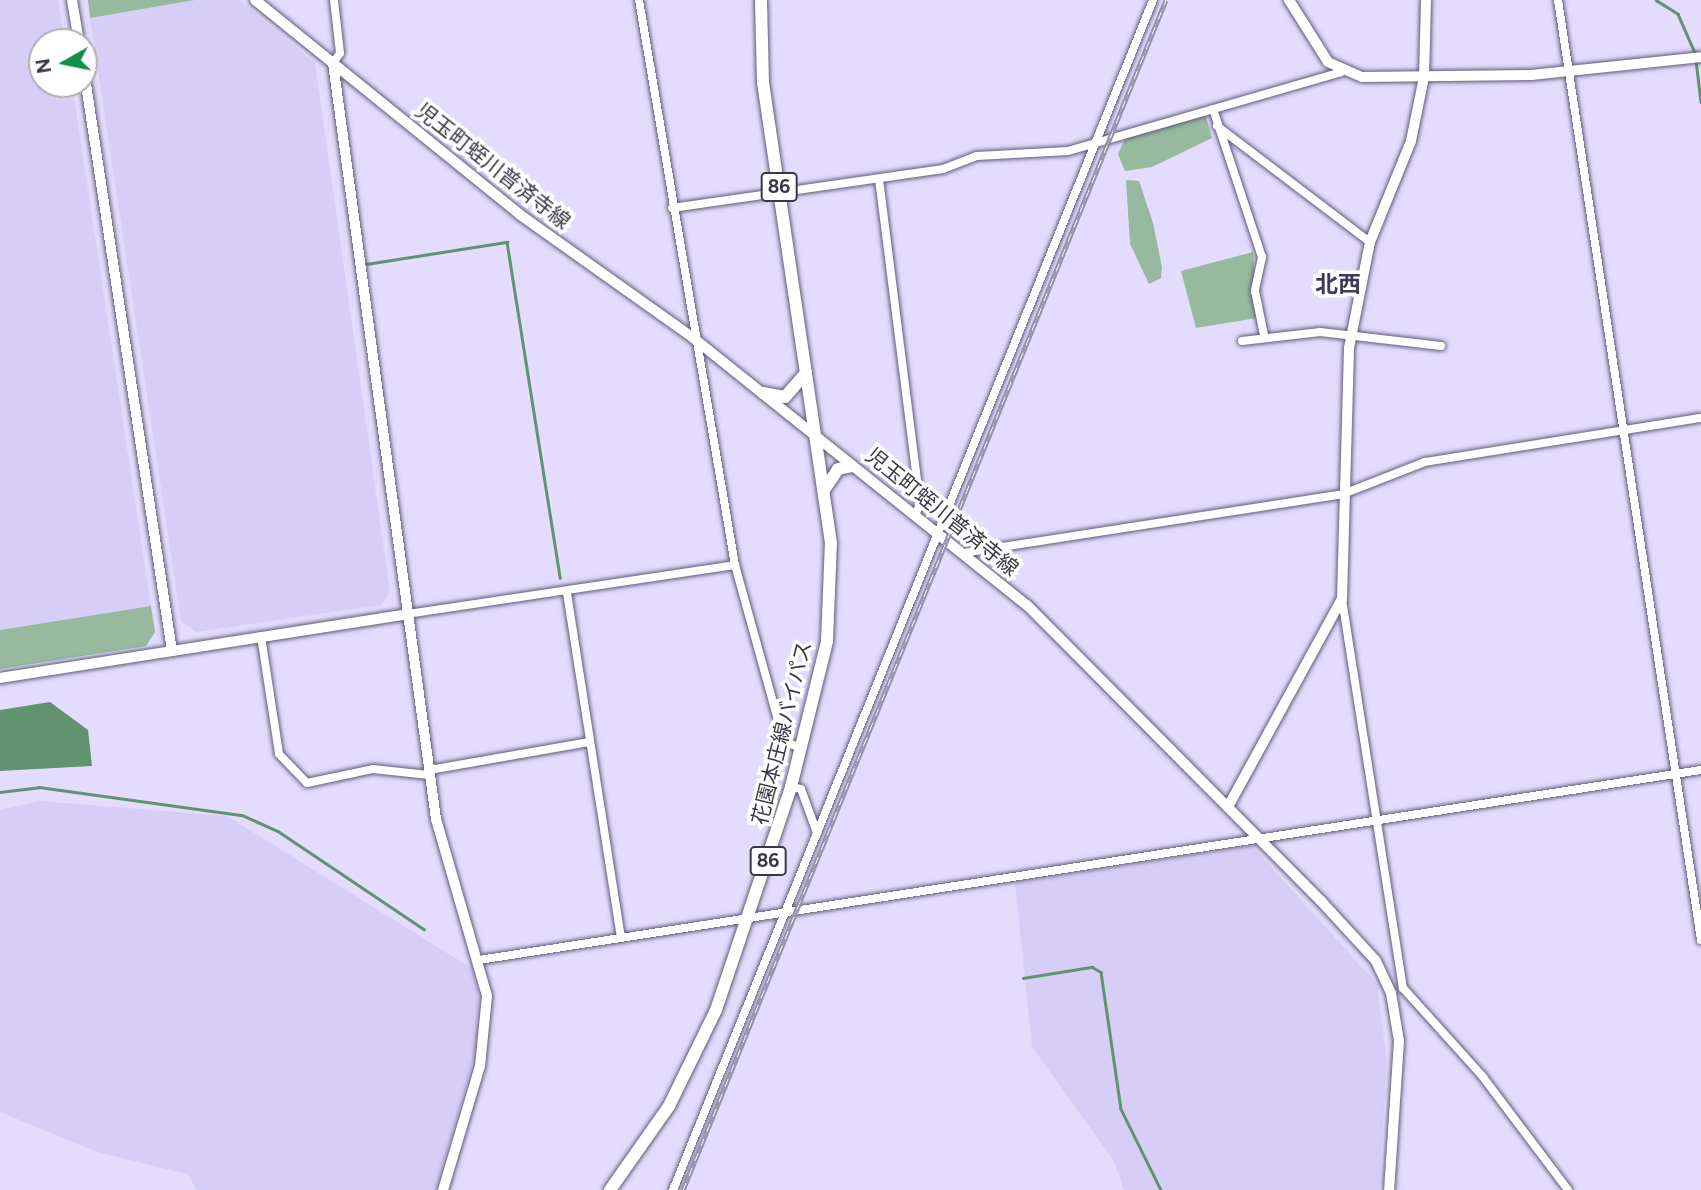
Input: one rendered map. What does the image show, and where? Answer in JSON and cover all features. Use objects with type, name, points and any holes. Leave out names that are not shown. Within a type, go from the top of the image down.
[{"type":"main road","name":"花園本庄線バイパス","points":[[610,1190],[684,1077],[748,917],[791,787],[827,641],[832,587],[824,490],[763,83],[761,0]]},
{"type":"main road","points":[[763,393],[785,397],[806,373]]},
{"type":"main road","points":[[824,490],[838,469],[852,466]]},
{"type":"street","points":[[72,0],[77,28]]},
{"type":"street","name":"児玉町蛭川普済寺線","points":[[255,0],[519,214],[692,337],[963,553],[1060,635],[1261,838],[1376,961],[1391,993],[1399,1041],[1389,1190]]},
{"type":"street","points":[[334,0],[340,53],[333,63],[429,773],[444,850],[479,960],[486,996],[483,1051],[443,1190]]},
{"type":"street","points":[[639,0],[692,337],[735,565],[784,742],[802,748]]},
{"type":"street","points":[[673,1190],[1153,0]]},
{"type":"street","points":[[1289,0],[1315,45],[1341,72]]},
{"type":"street","points":[[1426,0],[1424,76],[1411,141],[1370,242],[1351,334],[1343,494],[1342,600],[1379,821],[1403,988],[1483,1077],[1568,1190]]},
{"type":"street","points":[[1558,0],[1565,70],[1701,940]]},
{"type":"street","points":[[672,208],[880,178],[977,156],[1094,144],[1341,72],[1424,76],[1565,70],[1701,57]]},
{"type":"street","points":[[88,98],[172,651]]},
{"type":"street","points":[[1213,109],[1262,257],[1255,291],[1264,335]]},
{"type":"street","points":[[1217,126],[1370,242]]},
{"type":"street","points":[[880,178],[920,504],[915,514]]},
{"type":"street","points":[[1242,341],[1264,335],[1351,334],[1441,345]]},
{"type":"street","points":[[963,553],[1343,494],[1425,462],[1701,418]]},
{"type":"street","points":[[0,678],[407,614],[567,593],[735,565]]},
{"type":"street","points":[[567,593],[621,938]]},
{"type":"street","points":[[1229,805],[1342,600]]},
{"type":"street","points":[[261,636],[279,754],[307,783],[373,769],[429,773],[590,742]]},
{"type":"street","points":[[479,960],[1701,769]]},
{"type":"street","points":[[791,787],[801,789],[817,833]]},
{"type":"street","points":[[1391,993],[1403,988]]},
{"type":"shaded area","points":[[0,0],[58,0],[63,28],[28,28],[28,98],[74,98],[151,606],[0,630]]},
{"type":"shaded area","points":[[88,0],[195,0],[90,18]]},
{"type":"shaded area","points":[[195,0],[239,0],[315,63],[390,592],[381,605],[196,632],[181,621],[98,71],[98,28],[92,28],[90,18]]},
{"type":"shaded area","points":[[1205,113],[1212,138],[1152,167],[1125,171],[1118,154],[1127,134]]},
{"type":"shaded area","points":[[1126,180],[1139,181],[1153,223],[1162,267],[1161,278],[1149,284],[1130,244]]},
{"type":"shaded area","points":[[1253,252],[1257,318],[1196,328],[1181,271]]},
{"type":"shaded area","points":[[151,606],[155,632],[146,646],[0,669],[0,630]]},
{"type":"shaded area","points":[[50,702],[88,730],[92,766],[0,771],[0,710]]},
{"type":"shaded area","points":[[40,801],[227,816],[471,968],[478,990],[477,1045],[436,1190],[197,1190],[187,1174],[97,1152],[0,1112],[0,810]]},
{"type":"shaded area","points":[[1252,846],[1377,984],[1387,1061],[1379,1190],[1124,1190],[1114,1161],[1032,1047],[1015,883]]},
{"type":"waterway","points":[[1656,0],[1678,14],[1695,53]]},
{"type":"waterway","points":[[1696,60],[1701,102]]},
{"type":"waterway","points":[[366,264],[507,242],[560,578]]},
{"type":"waterway","points":[[0,792],[39,787],[242,815],[278,831],[424,929]]},
{"type":"waterway","points":[[1023,978],[1092,967],[1101,972],[1121,1109],[1161,1190]]},
{"type":"railway","points":[[683,1190],[1166,0]]},
{"type":"district","name":"北西","points":[[1338,284]]}]
